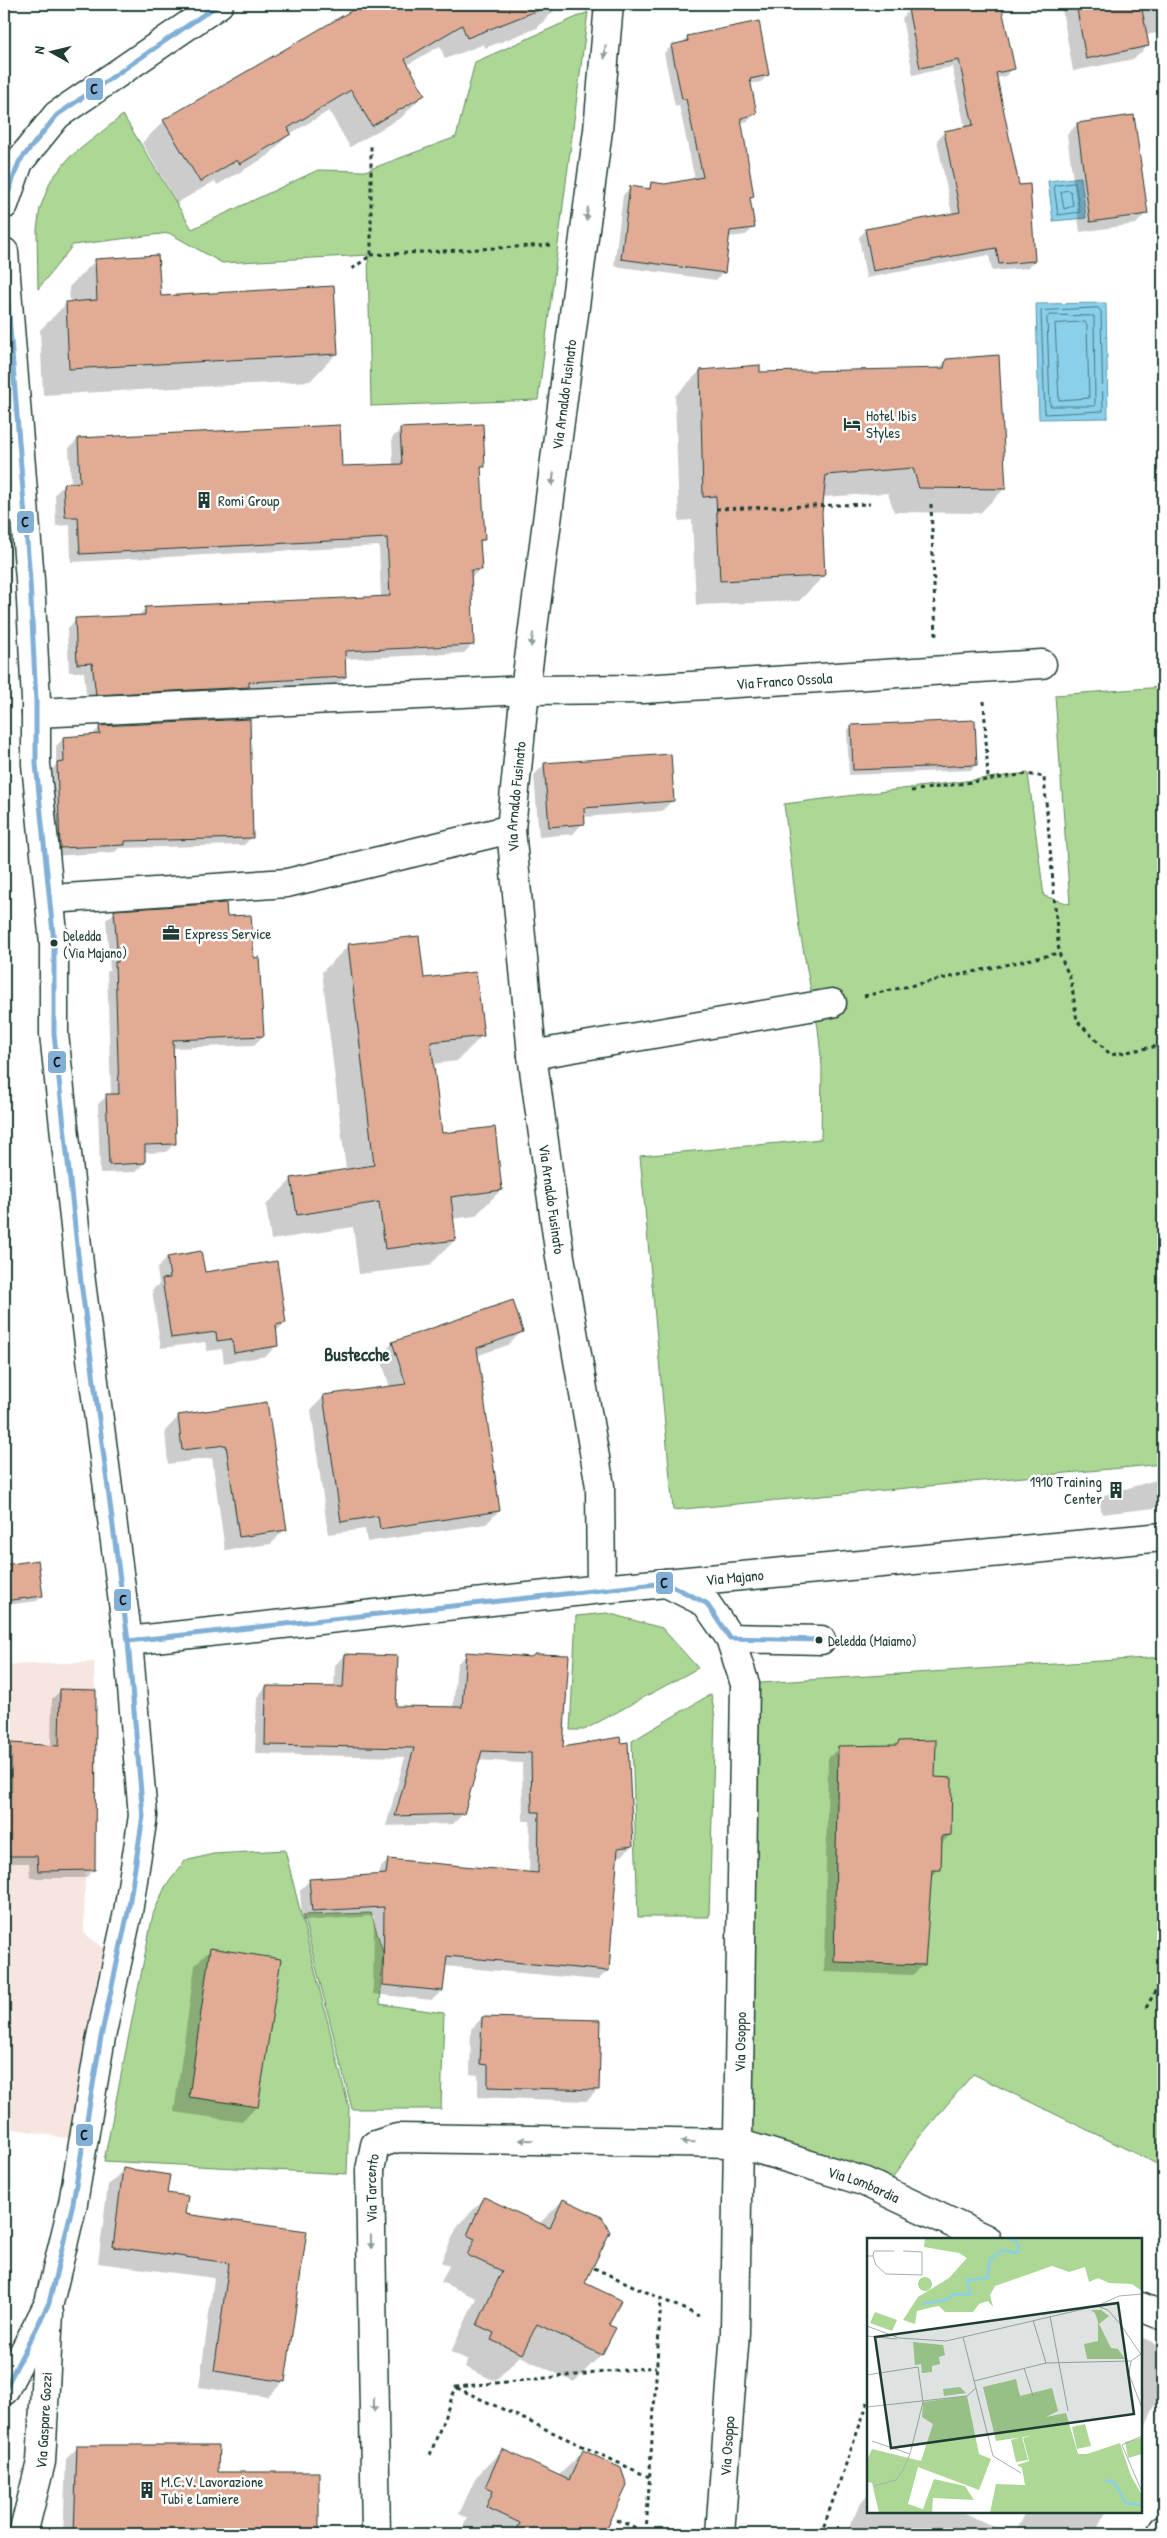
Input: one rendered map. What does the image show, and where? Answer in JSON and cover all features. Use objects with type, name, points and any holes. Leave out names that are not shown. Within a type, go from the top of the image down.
[{"type":"street","points":[[4,205],[19,162],[57,115],[220,4]]},
{"type":"street","name":"Via Arnaldo Fusinato","points":[[601,1589],[600,1486],[560,1257],[532,1055],[511,829],[525,690],[598,130],[609,4]]},
{"type":"street","points":[[4,252],[30,580],[36,713],[36,764],[54,943],[54,1034],[81,1282],[128,1641],[143,1816],[128,1912],[101,2037],[74,2203],[49,2303],[4,2391]]},
{"type":"street","name":"Via Franco Ossola","points":[[36,713],[525,690],[643,689],[1042,664]]},
{"type":"street","points":[[51,899],[287,883],[511,829]]},
{"type":"street","points":[[532,1055],[832,1003]]},
{"type":"street","name":"Via Majano","points":[[128,1641],[601,1589],[1163,1538]]},
{"type":"street","name":"Via Osoppo","points":[[666,1583],[706,1603],[730,1638],[745,1684],[735,2332],[720,2534]]},
{"type":"street","points":[[730,1638],[821,1640]]},
{"type":"street","name":"Via Tarcento","points":[[376,2534],[370,2170],[375,2145],[397,2138],[737,2142]]},
{"type":"street","name":"Via Lombardia","points":[[737,2142],[863,2181],[984,2238]]},
{"type":"street","name":"Via Gaspare Gozzi","points":[[23,2534],[41,2462],[49,2303]]},
{"type":"street","points":[[1142,2307],[1163,2316]]},
{"type":"street","points":[[1161,2534],[1163,2530]]},
{"type":"path","points":[[371,255],[372,146]]},
{"type":"path","points":[[352,269],[371,255],[554,245],[583,248]]},
{"type":"path","points":[[716,509],[870,504]]},
{"type":"path","points":[[931,504],[938,671]]},
{"type":"path","points":[[983,668],[988,779]]},
{"type":"path","points":[[911,791],[1027,774],[1044,777],[1059,953],[1071,980],[1077,1021],[1112,1055],[1163,1045]]},
{"type":"path","points":[[832,1003],[1059,953]]},
{"type":"path","points":[[1146,2008],[1163,1977]]},
{"type":"path","points":[[594,2268],[699,2316]]},
{"type":"path","points":[[646,2532],[661,2300]]},
{"type":"path","points":[[456,2387],[656,2367]]},
{"type":"path","points":[[430,2455],[456,2387]]},
{"type":"path","points":[[456,2387],[649,2477]]},
{"type":"path","points":[[821,2534],[867,2405]]},
{"type":"path","points":[[617,2520],[651,2534]]},
{"type":"shaded area","points":[[94,1662],[98,1788],[4,1787],[4,1665]]},
{"type":"shaded area","points":[[4,1856],[37,1856],[38,1871],[85,1870],[84,1933],[105,1949],[71,2139],[4,2127]]},
{"type":"green space","points":[[588,12],[538,400],[371,406],[368,255],[222,263],[169,233],[73,245],[38,289],[37,230],[40,208],[51,180],[70,157],[123,115],[192,229],[318,170],[365,171],[456,137],[475,62]]},
{"type":"green space","points":[[1163,687],[1163,1464],[673,1510],[640,1156],[821,1139],[822,1067],[818,1028],[799,927],[784,804],[1028,773],[1044,896],[1070,904],[1055,695]]},
{"type":"green space","points":[[607,1613],[662,1628],[698,1668],[584,1730],[570,1730],[576,1616]]},
{"type":"green space","points":[[1163,1657],[1163,2167],[973,2074],[917,2140],[891,2181],[737,2143],[745,1684]]},
{"type":"green space","points":[[711,1694],[715,1717],[709,1917],[638,1917],[632,1741]]},
{"type":"green space","points":[[285,1850],[349,2108],[347,2174],[104,2161],[153,1914],[165,1887],[185,1861],[213,1854]]},
{"type":"green space","points":[[371,1913],[383,1952],[380,2004],[444,2013],[441,2109],[352,2109],[303,1915]]},
{"type":"water","points":[[1081,177],[1086,218],[1053,221],[1048,181]]},
{"type":"water","points":[[1106,303],[1108,418],[1039,419],[1036,304]]},
{"type":"building","points":[[363,4],[549,4],[549,6],[467,38],[462,25],[405,59],[425,95],[372,126],[351,90],[288,128],[291,134],[240,164],[237,160],[200,182],[163,120]]},
{"type":"building","points":[[934,4],[1001,4],[1015,69],[996,73],[1019,185],[1030,184],[1035,261],[999,264],[996,248],[873,271],[865,229],[960,212],[944,131],[973,125],[959,60],[920,68],[908,9]]},
{"type":"building","points":[[1076,4],[1141,4],[1149,46],[1086,59]]},
{"type":"building","points":[[759,21],[769,75],[750,79],[757,114],[741,118],[754,197],[750,198],[755,228],[730,231],[725,273],[621,259],[630,186],[650,189],[651,182],[665,184],[703,177],[686,99],[682,99],[671,45],[688,41],[687,36]]},
{"type":"building","points":[[1134,115],[1148,214],[1090,222],[1077,123]]},
{"type":"building","points":[[158,255],[161,296],[334,286],[338,354],[69,369],[66,302],[97,300],[95,259]]},
{"type":"building","name":"Hotel Ibis Styles","points":[[999,355],[1006,489],[919,488],[913,468],[826,475],[822,513],[825,576],[720,581],[716,496],[703,497],[700,370],[760,365],[760,372],[944,368],[946,359]]},
{"type":"building","points":[[483,424],[485,467],[481,467],[485,540],[480,540],[482,570],[471,570],[474,645],[345,651],[346,677],[249,682],[249,687],[96,695],[92,663],[77,664],[75,618],[145,615],[145,607],[390,596],[387,538],[80,554],[78,517],[65,517],[63,484],[80,482],[78,438],[340,425],[342,466],[402,464],[400,428]]},
{"type":"building","points":[[250,719],[253,838],[125,841],[125,845],[60,848],[57,763],[64,762],[63,737],[100,734],[99,726]]},
{"type":"building","points":[[975,720],[977,765],[853,770],[851,725]]},
{"type":"building","points":[[671,754],[674,801],[584,808],[585,824],[549,827],[544,763]]},
{"type":"building","points":[[226,903],[227,916],[251,915],[254,958],[259,957],[264,1036],[173,1040],[176,1144],[145,1145],[145,1163],[109,1165],[106,1094],[119,1094],[115,962],[118,962],[114,910]]},
{"type":"building","points":[[419,936],[424,978],[476,972],[484,1036],[431,1042],[442,1133],[495,1127],[502,1190],[451,1197],[456,1240],[385,1249],[379,1202],[297,1215],[291,1178],[374,1165],[348,944]]},
{"type":"building","points":[[201,1251],[205,1272],[277,1261],[286,1323],[276,1325],[278,1346],[234,1353],[232,1339],[217,1341],[216,1332],[171,1338],[162,1279],[170,1278],[167,1257]]},
{"type":"building","points":[[513,1300],[523,1332],[477,1348],[500,1511],[380,1529],[378,1516],[341,1522],[323,1395],[406,1384],[392,1342]]},
{"type":"building","points":[[267,1402],[287,1530],[239,1537],[226,1445],[182,1450],[178,1415]]},
{"type":"building","points":[[38,1560],[43,1596],[4,1601],[4,1565]]},
{"type":"building","points":[[466,1652],[531,1657],[535,1654],[569,1655],[563,1747],[620,1737],[621,1743],[628,1742],[633,1846],[618,1848],[609,1971],[447,1956],[443,1991],[383,1985],[384,1907],[312,1911],[309,1879],[386,1874],[388,1859],[538,1873],[539,1812],[532,1812],[531,1753],[482,1751],[464,1814],[395,1816],[414,1748],[265,1745],[266,1686],[343,1687],[345,1654],[398,1656],[396,1706],[462,1707]]},
{"type":"building","points":[[60,1689],[96,1690],[95,1870],[38,1871],[37,1856],[4,1856],[4,1792],[11,1792],[11,1743],[59,1746]]},
{"type":"building","points":[[936,1740],[935,1777],[952,1778],[951,1835],[942,1836],[941,1870],[932,1870],[925,1965],[834,1962],[838,1746],[897,1745],[899,1741]]},
{"type":"building","points":[[210,1948],[281,1959],[258,2107],[189,2097]]},
{"type":"building","points":[[482,2017],[601,2020],[599,2090],[488,2087],[488,2065],[480,2064]]},
{"type":"building","points":[[123,2168],[170,2175],[167,2193],[188,2196],[185,2214],[307,2231],[285,2382],[214,2371],[229,2263],[113,2247]]},
{"type":"building","points":[[484,2197],[550,2228],[563,2199],[602,2217],[610,2232],[585,2283],[621,2300],[609,2325],[616,2328],[602,2355],[537,2324],[522,2354],[491,2340],[494,2333],[477,2325],[502,2271],[467,2255],[475,2239],[467,2235]]},
{"type":"building","name":"M.C.V. Lavorazione Tubi e Lamiere","points":[[77,2445],[219,2445],[218,2472],[319,2472],[319,2534],[74,2534]]},
{"type":"building","points":[[502,2449],[569,2480],[583,2450],[621,2468],[627,2486],[604,2534],[515,2534],[520,2523],[486,2507],[493,2491],[485,2487]]},
{"type":"transit line","name":"C","points":[[4,205],[19,162],[57,115],[219,4]]},
{"type":"transit line","name":"C","points":[[4,252],[30,580],[36,701],[36,764],[54,943],[54,1034],[81,1282],[128,1641],[143,1816],[128,1912],[101,2037],[73,2203],[49,2303],[4,2391]]},
{"type":"transit line","name":"C","points":[[128,1641],[666,1583],[706,1603],[730,1638],[821,1640]]},
{"type":"place","name":"Hotel Ibis Styles","points":[[852,424]]},
{"type":"place","name":"Romi Group","points":[[204,500]]},
{"type":"place","name":"Express Service","points":[[171,933]]},
{"type":"place","name":"Deledda (Via Majano)","points":[[54,943]]},
{"type":"place","name":"1910 Training Center","points":[[1116,1490]]},
{"type":"place","name":"Deledda (Maiamo)","points":[[819,1640]]},
{"type":"place","name":"M.C.V. Lavorazione Tubi e Lamiere","points":[[147,2490]]},
{"type":"district","name":"Bustecche","points":[[357,1354]]}]
